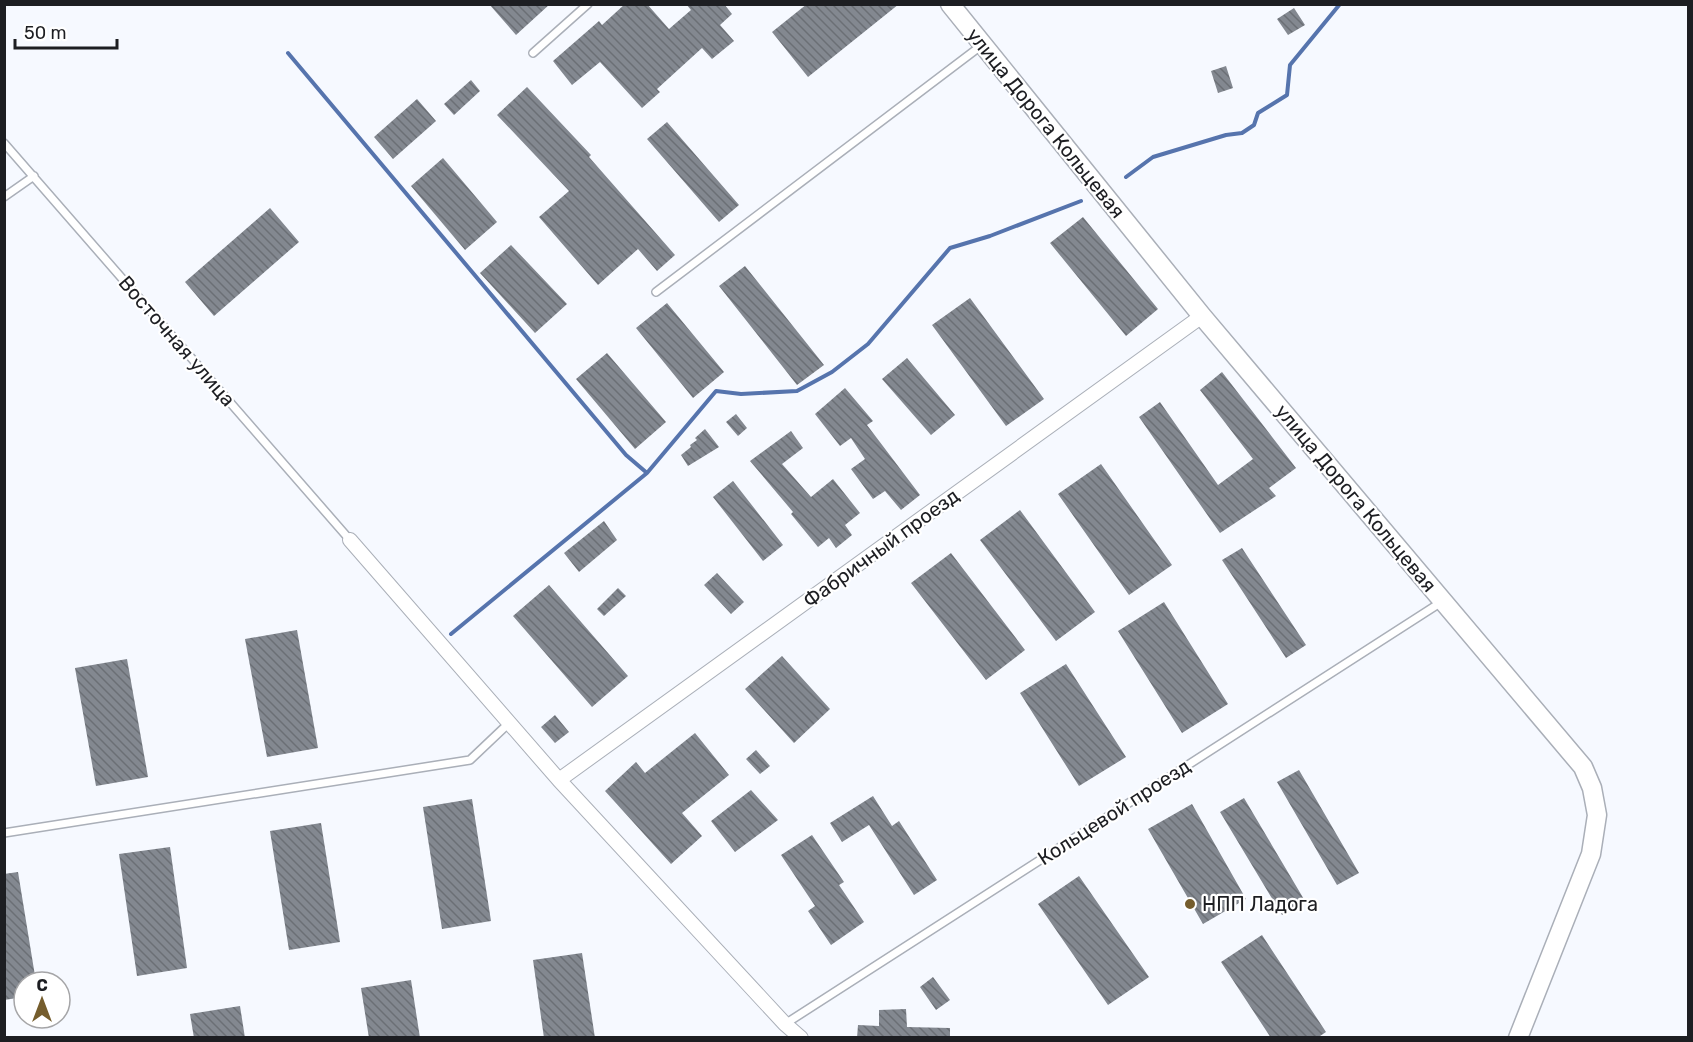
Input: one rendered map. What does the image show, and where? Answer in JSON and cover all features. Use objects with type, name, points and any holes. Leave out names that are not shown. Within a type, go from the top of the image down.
[{"type":"street","name":"улица Дорога Кольцевая","points":[[950,4],[1202,316],[1583,767],[1592,788],[1597,815],[1592,854],[1518,1038]]},
{"type":"street","name":"Фабричный проезд","points":[[559,780],[1202,316]]},
{"type":"street","points":[[350,540],[559,780],[785,1024],[801,1038]]},
{"type":"lane","points":[[533,53],[588,4]]},
{"type":"lane","points":[[656,292],[982,45]]},
{"type":"lane","name":"Восточная улица","points":[[4,142],[350,540]]},
{"type":"lane","points":[[4,197],[34,176]]},
{"type":"lane","name":"Кольцевой проезд","points":[[785,1024],[1443,601]]},
{"type":"lane","points":[[4,834],[470,760],[509,723]]},
{"type":"building","points":[[489,4],[550,4],[516,35]]},
{"type":"building","points":[[625,4],[647,4],[669,29],[691,10],[686,4],[724,4],[732,14],[720,25],[734,41],[712,59],[702,48],[657,89],[660,92],[642,108],[600,62],[572,85],[553,61],[599,21],[602,25]]},
{"type":"building","points":[[807,4],[899,4],[808,77],[772,32]]},
{"type":"building","points":[[1294,8],[1305,25],[1288,35],[1277,19]]},
{"type":"building","points":[[1226,66],[1233,88],[1218,93],[1211,71]]},
{"type":"building","points":[[471,80],[480,91],[454,115],[444,104]]},
{"type":"building","points":[[527,87],[591,155],[589,157],[675,255],[657,271],[638,249],[598,285],[539,217],[569,191],[497,115]]},
{"type":"building","points":[[417,99],[436,121],[393,159],[374,137]]},
{"type":"building","points":[[667,122],[739,205],[719,222],[647,139]]},
{"type":"building","points":[[443,158],[497,222],[465,250],[411,186]]},
{"type":"building","points":[[270,208],[299,242],[214,316],[185,282]]},
{"type":"building","points":[[1083,217],[1158,309],[1126,336],[1050,243]]},
{"type":"building","points":[[511,245],[567,304],[535,333],[480,273]]},
{"type":"building","points":[[745,266],[824,365],[797,385],[719,286]]},
{"type":"building","points":[[970,298],[1044,399],[1006,426],[932,325]]},
{"type":"building","points":[[667,303],[724,372],[693,398],[636,328]]},
{"type":"building","points":[[607,353],[666,422],[635,449],[576,379]]},
{"type":"building","points":[[907,358],[955,415],[931,435],[882,379]]},
{"type":"building","points":[[1222,372],[1296,468],[1269,488],[1276,496],[1220,533],[1139,417],[1160,402],[1218,485],[1253,459],[1200,390]]},
{"type":"building","points":[[845,388],[873,421],[867,425],[920,495],[901,510],[885,491],[873,499],[851,469],[865,459],[851,438],[840,446],[815,414]]},
{"type":"building","points":[[736,414],[747,428],[738,436],[726,422]]},
{"type":"building","points":[[705,429],[719,447],[688,466],[681,455],[691,447],[690,445],[697,440],[695,438]]},
{"type":"building","points":[[791,431],[803,448],[782,464],[811,497],[833,479],[860,513],[845,525],[852,535],[836,548],[829,538],[818,547],[791,514],[793,512],[750,461]]},
{"type":"building","points":[[1101,464],[1172,565],[1129,595],[1058,494]]},
{"type":"building","points":[[733,481],[783,545],[763,561],[713,497]]},
{"type":"building","points":[[1020,510],[1095,612],[1056,641],[980,540]]},
{"type":"building","points":[[604,521],[617,540],[579,572],[564,553]]},
{"type":"building","points":[[1242,548],[1306,645],[1286,658],[1222,560]]},
{"type":"building","points":[[951,553],[1025,650],[986,680],[911,583]]},
{"type":"building","points":[[717,573],[744,602],[731,614],[704,585]]},
{"type":"building","points":[[549,585],[628,676],[592,707],[513,616]]},
{"type":"building","points":[[618,588],[626,596],[604,616],[597,609]]},
{"type":"building","points":[[1164,602],[1228,704],[1182,733],[1118,631]]},
{"type":"building","points":[[297,630],[318,748],[267,757],[245,639]]},
{"type":"building","points":[[782,656],[830,709],[794,743],[745,689]]},
{"type":"building","points":[[127,659],[148,777],[96,786],[75,668]]},
{"type":"building","points":[[1066,664],[1126,757],[1079,786],[1020,693]]},
{"type":"building","points":[[555,715],[569,732],[555,743],[541,727]]},
{"type":"building","points":[[695,733],[729,775],[682,813],[702,836],[671,864],[605,791],[636,762],[645,773]]},
{"type":"building","points":[[756,750],[770,766],[760,774],[746,759]]},
{"type":"building","points":[[1299,770],[1359,873],[1337,885],[1277,782]]},
{"type":"building","points":[[751,790],[778,820],[735,852],[711,821]]},
{"type":"building","points":[[873,796],[892,826],[899,821],[937,880],[914,895],[869,825],[842,842],[830,823]]},
{"type":"building","points":[[1244,798],[1305,901],[1282,915],[1220,812]]},
{"type":"building","points":[[472,799],[491,921],[442,929],[423,807]]},
{"type":"building","points":[[1192,804],[1246,899],[1203,924],[1148,829]]},
{"type":"building","points":[[321,823],[340,942],[289,950],[270,831]]},
{"type":"building","points":[[812,835],[844,882],[839,885],[864,922],[831,945],[808,911],[815,906],[781,855]]},
{"type":"building","points":[[170,847],[187,968],[137,976],[119,854]]},
{"type":"building","points":[[18,872],[34,970],[12,970],[12,999],[4,1000],[4,874]]},
{"type":"building","points":[[1079,876],[1149,977],[1108,1005],[1038,904]]},
{"type":"building","points":[[1262,935],[1326,1032],[1317,1038],[1271,1038],[1221,962]]},
{"type":"building","points":[[582,953],[595,1038],[544,1038],[533,960]]},
{"type":"building","points":[[933,977],[950,1000],[936,1010],[920,987]]},
{"type":"building","points":[[411,980],[420,1038],[369,1038],[361,988]]},
{"type":"building","points":[[240,1006],[245,1038],[194,1038],[190,1014]]},
{"type":"building","points":[[906,1009],[907,1027],[950,1028],[950,1038],[857,1038],[858,1025],[879,1026],[879,1010]]},
{"type":"waterway","points":[[1126,177],[1153,157],[1226,135],[1242,133],[1254,125],[1258,113],[1287,95],[1290,65],[1340,4]]},
{"type":"waterway","points":[[288,53],[626,455],[647,473],[451,634]]},
{"type":"waterway","points":[[647,473],[716,391],[741,394],[797,391],[832,372],[868,344],[950,248],[990,236],[1081,201]]},
{"type":"place","name":"НПП Ладога","points":[[1190,904]]}]
